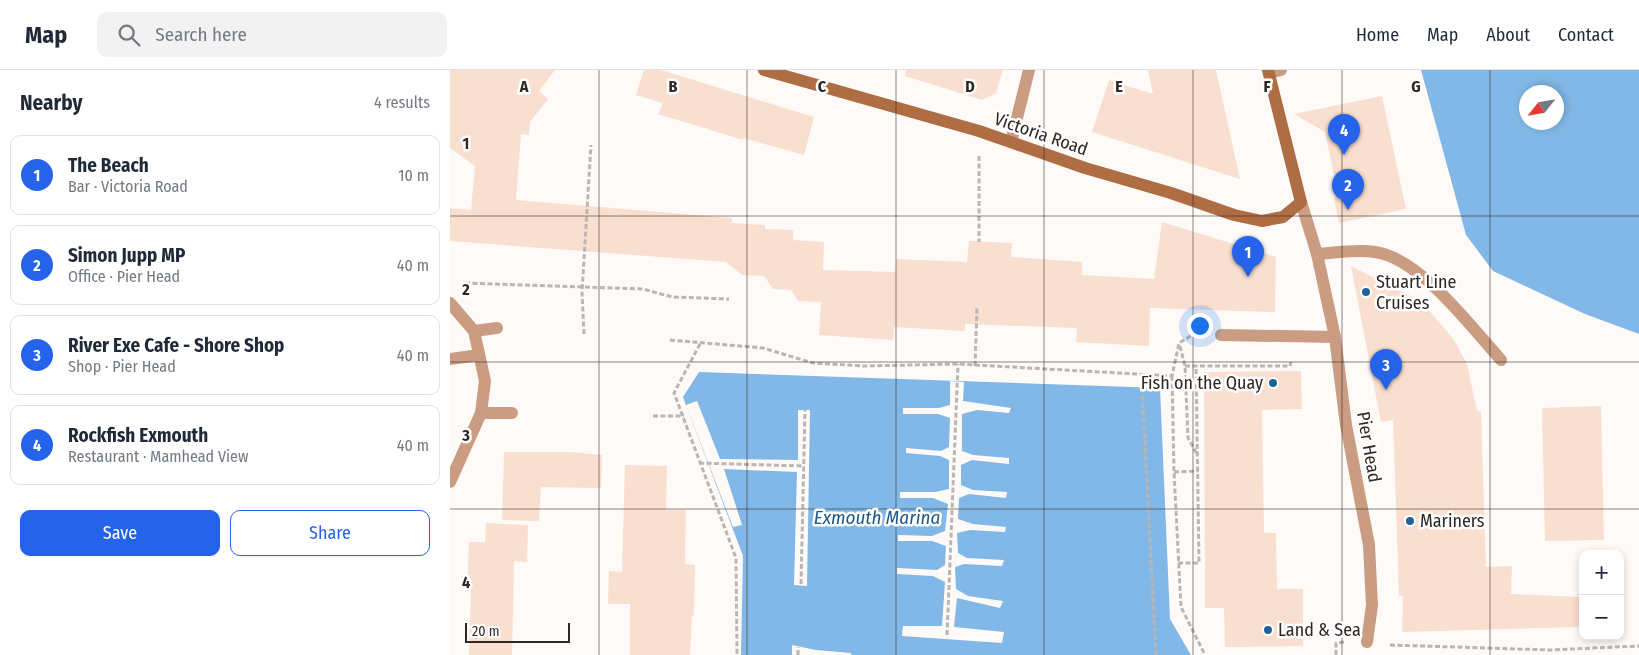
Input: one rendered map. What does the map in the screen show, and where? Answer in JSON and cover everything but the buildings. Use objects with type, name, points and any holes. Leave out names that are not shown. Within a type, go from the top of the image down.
[{"type":"street","name":"Victoria Road","points":[[764,70],[979,130],[1234,215],[1262,221],[1283,217],[1301,202]]},
{"type":"street","points":[[1011,142],[1029,70]]},
{"type":"street","points":[[1273,71],[1301,202]]},
{"type":"street","name":"Pier Head","points":[[1301,202],[1317,254],[1335,337],[1346,425],[1369,545],[1372,606],[1368,642]]},
{"type":"street","points":[[1317,254],[1376,252],[1411,267],[1438,291],[1501,360]]},
{"type":"street","points":[[450,303],[474,330],[485,380],[481,414],[450,482]]},
{"type":"street","points":[[474,330],[497,328]]},
{"type":"street","points":[[1221,335],[1335,337]]},
{"type":"street","points":[[450,359],[479,355]]},
{"type":"street","points":[[481,414],[512,413]]},
{"type":"path","points":[[979,130],[979,242]]},
{"type":"path","points":[[584,334],[582,287],[591,146]]},
{"type":"path","points":[[457,286],[470,282],[643,289],[672,297],[729,299]]},
{"type":"path","points":[[975,366],[977,308]]},
{"type":"path","points":[[1205,655],[1181,607],[1174,472],[1172,376],[1179,343],[1194,334],[1221,335]]},
{"type":"path","points":[[670,340],[763,348],[812,363],[864,366],[958,364],[1172,376]]},
{"type":"path","points":[[1179,343],[1185,366],[1188,438],[1198,455]]},
{"type":"path","points":[[700,344],[674,393],[736,558],[737,655]]},
{"type":"path","points":[[947,635],[958,364]]},
{"type":"path","points":[[1185,366],[1281,366]]},
{"type":"path","points":[[1178,563],[1199,563],[1196,366]]},
{"type":"path","points":[[1149,375],[1142,386],[1156,655]]},
{"type":"path","points":[[801,584],[804,410]]},
{"type":"path","points":[[653,416],[684,416]]},
{"type":"path","points":[[700,463],[803,466]]},
{"type":"path","points":[[1174,472],[1198,471]]},
{"type":"path","points":[[1403,648],[1550,650],[1639,646]]},
{"type":"path","points":[[798,647],[798,655]]},
{"type":"water","points":[[1421,70],[1639,70],[1639,334],[1585,314],[1493,271],[1466,235]]},
{"type":"water","name":"Exmouth Marina","points":[[699,372],[1160,388],[1170,619],[1191,655],[741,655],[743,556],[683,397]]},
{"type":"pier","points":[[950,381],[964,382],[963,401],[1011,408],[1009,413],[977,410],[962,414],[962,451],[973,455],[1009,458],[1009,464],[972,460],[961,465],[961,485],[973,490],[1007,492],[1006,498],[969,494],[959,498],[958,519],[973,524],[1006,527],[1005,532],[970,530],[957,533],[958,553],[967,558],[1004,560],[1002,566],[964,564],[955,567],[956,589],[968,596],[1003,601],[1000,608],[957,598],[954,627],[1004,632],[1002,643],[902,636],[903,626],[942,626],[945,582],[933,576],[897,574],[897,568],[937,570],[945,565],[946,546],[932,541],[898,541],[898,535],[932,536],[945,531],[948,504],[933,498],[900,498],[900,492],[935,492],[949,489],[949,460],[940,456],[906,453],[906,448],[941,451],[949,447],[950,418],[938,414],[903,414],[903,408],[939,408],[950,405]]},
{"type":"pier","points":[[697,401],[720,459],[798,460],[798,410],[810,410],[807,586],[794,585],[797,472],[724,469],[742,525],[733,527],[686,405]]},
{"type":"pier","points":[[792,645],[816,650],[851,653],[851,655],[792,655]]},
{"type":"place","name":"Rockfish Exmouth","points":[[1344,155]]},
{"type":"place","name":"Simon Jupp MP","points":[[1348,210]]},
{"type":"place","name":"The Beach","points":[[1248,277]]},
{"type":"place","name":"Stuart Line Cruises","points":[[1366,292]]},
{"type":"place","name":"Fish on the Quay","points":[[1273,383]]},
{"type":"place","name":"River Exe Cafe - Shore Shop","points":[[1386,390]]},
{"type":"place","name":"Mariners","points":[[1410,521]]},
{"type":"place","name":"Land & Sea","points":[[1268,630]]}]
